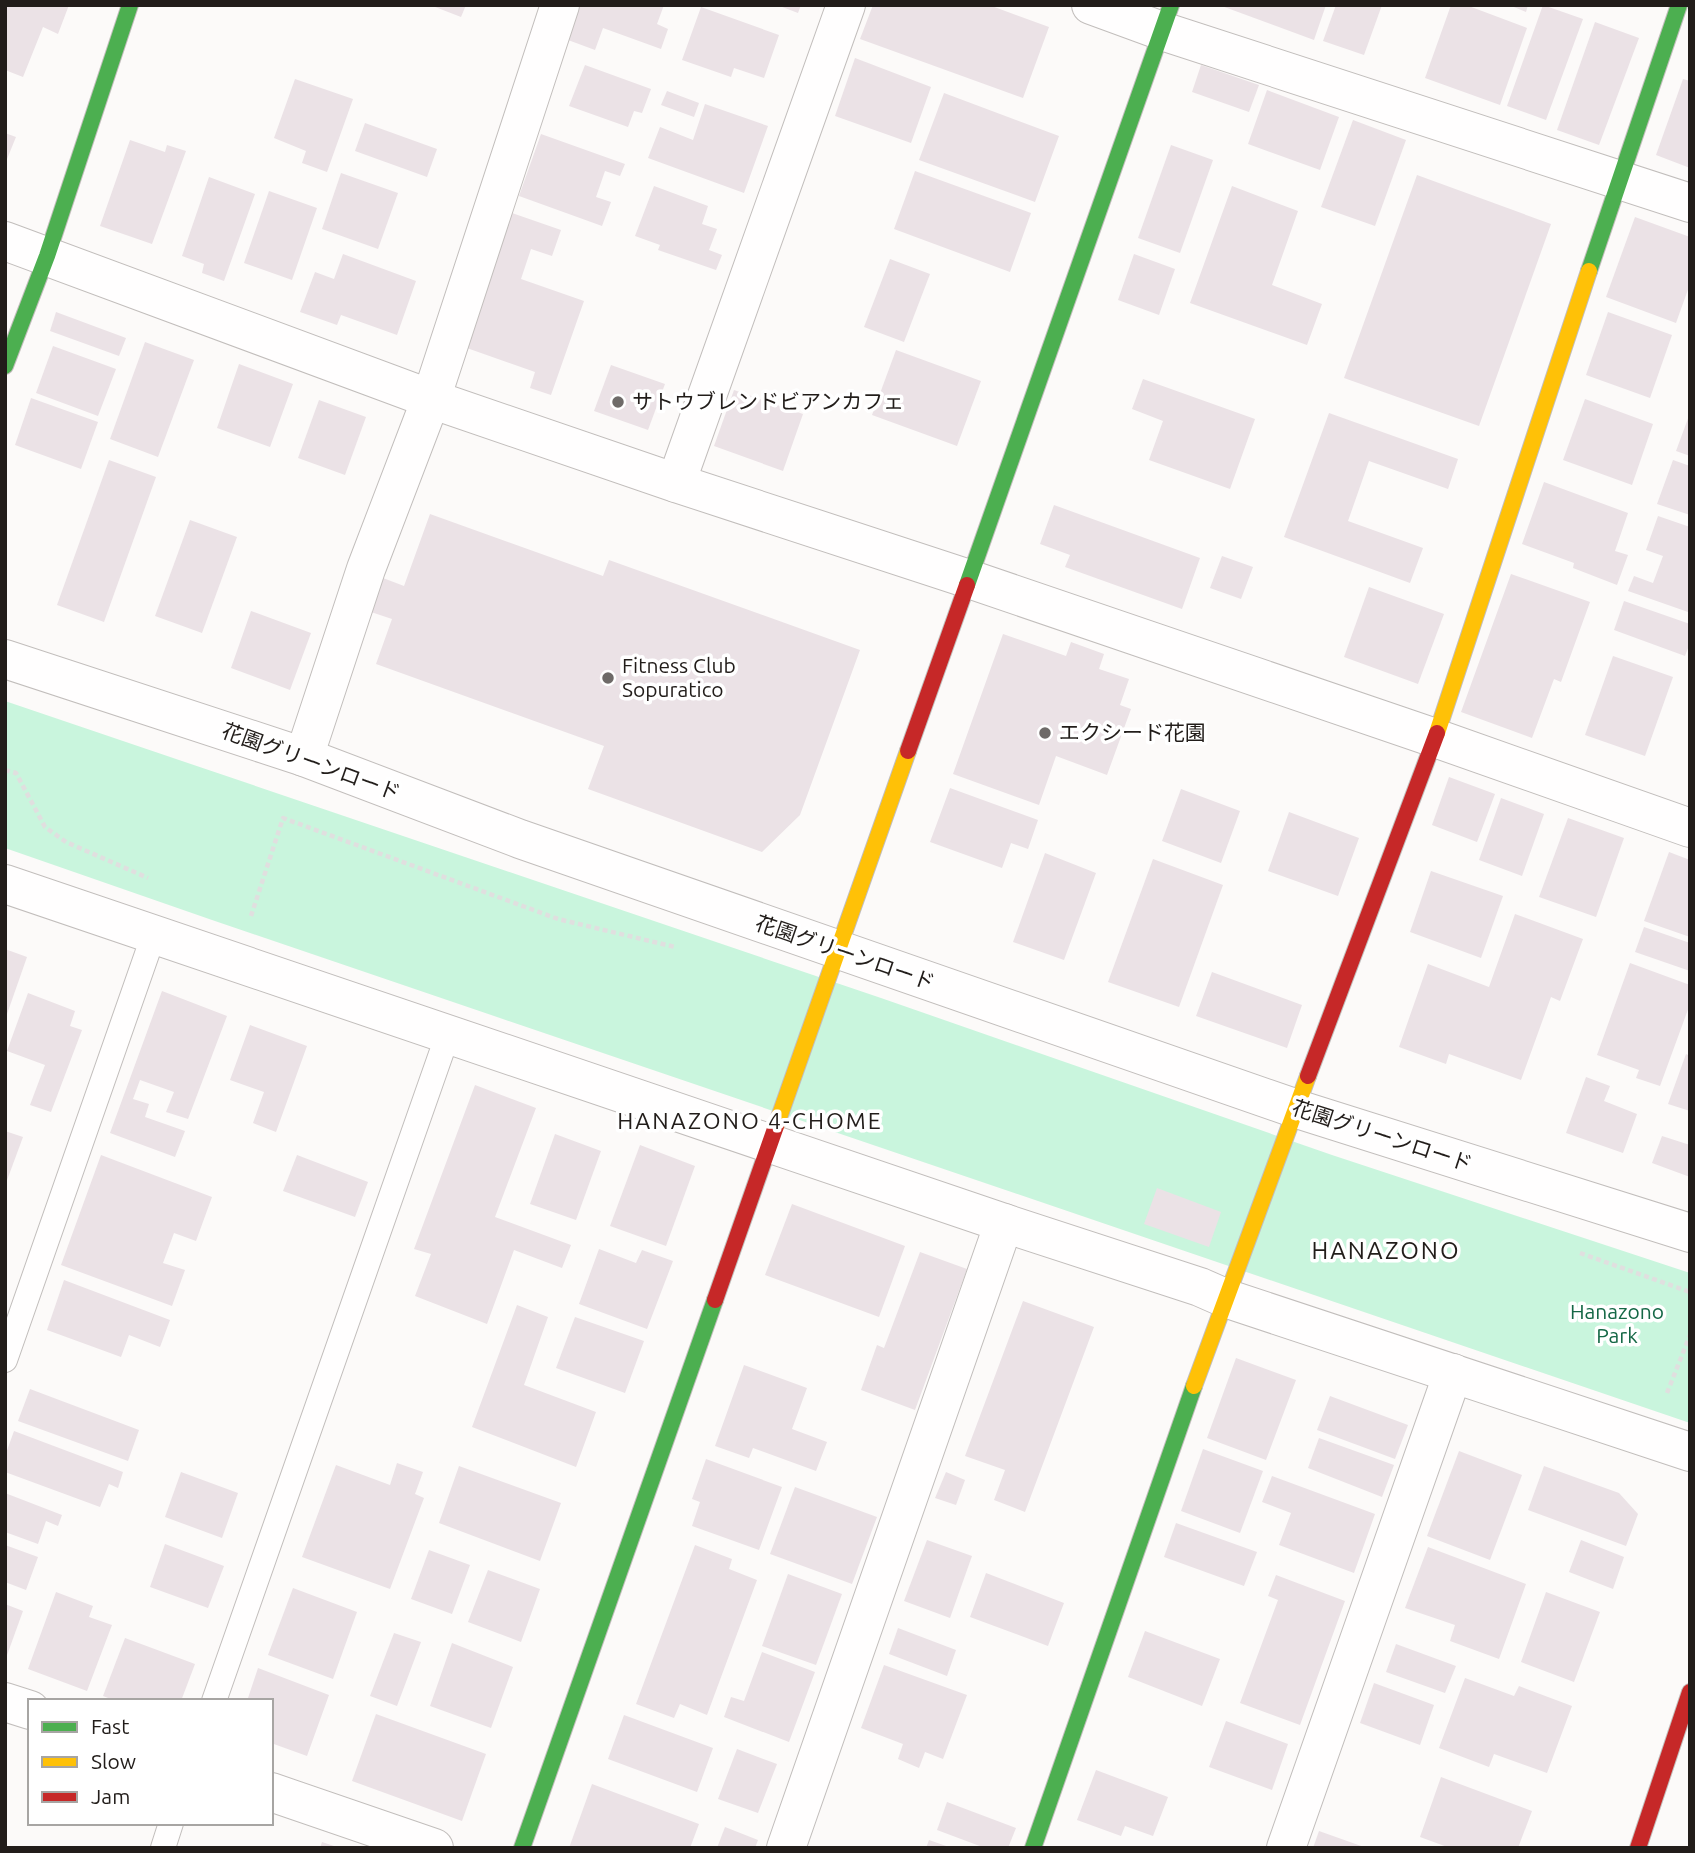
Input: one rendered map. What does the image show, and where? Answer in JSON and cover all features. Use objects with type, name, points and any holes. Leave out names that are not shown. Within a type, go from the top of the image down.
[{"type":"main road","points":[[5,366],[47,256],[131,5]]},
{"type":"main road","points":[[1032,1848],[1225,1298],[1435,738],[1679,5]]},
{"type":"main road","points":[[522,1848],[1167,18]]},
{"type":"main road","points":[[1638,1848],[1690,1692]]},
{"type":"street","points":[[304,757],[366,569],[431,399],[560,5]]},
{"type":"street","points":[[676,484],[846,5]]},
{"type":"street","points":[[1091,5],[1167,18],[1690,202]]},
{"type":"street","points":[[5,241],[431,399],[676,484],[969,579],[1690,828]]},
{"type":"street","name":"花園グリーンロード","points":[[5,659],[304,757],[520,839],[1297,1110],[1690,1233]]},
{"type":"street","points":[[5,884],[1200,1287],[1225,1298],[1690,1452]]},
{"type":"street","points":[[786,1848],[1004,1223]]},
{"type":"street","points":[[1286,1848],[1453,1373]]},
{"type":"street","points":[[5,1702],[28,1709]]},
{"type":"street","points":[[273,1793],[434,1848]]},
{"type":"lane","points":[[5,1360],[154,934]]},
{"type":"lane","points":[[216,1699],[449,1034]]},
{"type":"lane","points":[[163,1848],[171,1825]]},
{"type":"path","points":[[5,770],[16,774],[44,827],[66,842],[152,880]]},
{"type":"path","points":[[249,922],[283,818],[558,919],[679,948]]},
{"type":"path","points":[[1648,1439],[1690,1335]]},
{"type":"green space","name":"Hanazono Park","points":[[5,701],[881,998],[1332,1155],[1690,1273],[1690,1423],[5,848]]},
{"type":"building","points":[[5,5],[69,5],[58,34],[43,27],[23,77],[5,70]]},
{"type":"building","points":[[430,5],[466,5],[461,17]]},
{"type":"building","points":[[580,5],[664,5],[657,24],[668,29],[661,49],[603,28],[595,50],[568,40]]},
{"type":"building","points":[[777,5],[801,5],[798,13]]},
{"type":"building","points":[[873,5],[989,5],[1049,27],[1023,98],[860,39]]},
{"type":"building","points":[[1219,5],[1326,5],[1314,40]]},
{"type":"building","points":[[1336,5],[1382,5],[1364,55],[1323,41]]},
{"type":"building","points":[[1451,5],[1466,5],[1527,28],[1500,105],[1425,78]]},
{"type":"building","points":[[1509,5],[1528,5],[1526,12]]},
{"type":"building","points":[[1543,5],[1583,19],[1546,120],[1507,106]]},
{"type":"building","points":[[701,7],[779,35],[764,78],[734,68],[731,77],[682,60]]},
{"type":"building","points":[[1595,22],[1639,38],[1599,145],[1557,130]]},
{"type":"building","points":[[855,58],[931,87],[911,143],[835,116]]},
{"type":"building","points":[[585,65],[651,89],[642,113],[634,111],[628,127],[569,106]]},
{"type":"building","points":[[1201,65],[1259,85],[1249,112],[1192,92]]},
{"type":"building","points":[[295,79],[353,99],[327,172],[302,163],[306,151],[274,138]]},
{"type":"building","points":[[1683,79],[1690,81],[1690,168],[1656,155]]},
{"type":"building","points":[[1267,90],[1339,117],[1320,170],[1248,144]]},
{"type":"building","points":[[667,91],[699,103],[694,117],[661,105]]},
{"type":"building","points":[[944,93],[1059,136],[1035,202],[919,160]]},
{"type":"building","points":[[705,104],[768,126],[744,193],[648,158],[660,127],[693,140]]},
{"type":"building","points":[[1353,120],[1406,140],[1375,226],[1321,207]]},
{"type":"building","points":[[365,123],[437,149],[427,177],[355,151]]},
{"type":"building","points":[[5,133],[16,137],[5,164]]},
{"type":"building","points":[[541,134],[625,164],[620,176],[605,171],[596,197],[611,202],[602,226],[519,196]]},
{"type":"building","points":[[130,140],[165,152],[167,145],[186,151],[152,244],[100,226]]},
{"type":"building","points":[[1171,145],[1213,160],[1180,253],[1138,238]]},
{"type":"building","points":[[915,171],[1031,213],[1010,272],[894,229]]},
{"type":"building","points":[[341,173],[398,193],[378,249],[322,229]]},
{"type":"building","points":[[1417,175],[1551,224],[1479,426],[1344,378]]},
{"type":"building","points":[[209,177],[255,194],[224,281],[202,273],[204,264],[182,256]]},
{"type":"building","points":[[654,186],[708,206],[702,224],[717,229],[709,250],[722,255],[716,270],[658,250],[660,245],[635,236]]},
{"type":"building","points":[[1232,186],[1298,211],[1272,285],[1322,304],[1307,345],[1190,303]]},
{"type":"building","points":[[269,191],[317,208],[292,280],[244,263]]},
{"type":"building","points":[[512,213],[561,230],[552,256],[531,249],[521,279],[584,301],[551,395],[530,388],[535,372],[464,347]]},
{"type":"building","points":[[1635,217],[1690,237],[1690,284],[1676,323],[1606,297]]},
{"type":"building","points":[[343,254],[416,281],[397,335],[341,315],[337,325],[300,312],[315,272],[334,279]]},
{"type":"building","points":[[1134,254],[1175,269],[1159,315],[1118,300]]},
{"type":"building","points":[[890,259],[930,274],[904,342],[864,327]]},
{"type":"building","points":[[56,312],[126,338],[119,356],[50,331]]},
{"type":"building","points":[[1608,312],[1672,335],[1650,398],[1586,375]]},
{"type":"building","points":[[145,342],[194,360],[158,457],[110,439]]},
{"type":"building","points":[[53,346],[116,369],[98,416],[36,393]]},
{"type":"building","points":[[896,350],[981,381],[957,446],[872,415]]},
{"type":"building","points":[[239,364],[293,384],[270,447],[217,428]]},
{"type":"building","points":[[611,365],[665,384],[648,430],[594,411]]},
{"type":"building","points":[[1143,379],[1255,419],[1230,489],[1149,460],[1163,421],[1132,409]]},
{"type":"building","points":[[734,390],[803,414],[783,471],[714,446]]},
{"type":"building","points":[[31,398],[98,422],[81,469],[15,445]]},
{"type":"building","points":[[1585,399],[1653,424],[1632,485],[1563,460]]},
{"type":"building","points":[[319,400],[366,417],[345,475],[298,458]]},
{"type":"building","points":[[1329,413],[1458,459],[1448,489],[1369,461],[1348,521],[1423,548],[1410,583],[1284,537]]},
{"type":"building","points":[[1690,413],[1690,456],[1676,451]]},
{"type":"building","points":[[109,460],[156,477],[104,622],[57,605]]},
{"type":"building","points":[[1673,460],[1690,466],[1690,515],[1657,504]]},
{"type":"building","points":[[1544,482],[1628,513],[1615,551],[1628,555],[1617,585],[1573,568],[1574,563],[1522,544]]},
{"type":"building","points":[[1054,505],[1200,558],[1182,609],[1065,567],[1070,555],[1040,544]]},
{"type":"building","points":[[430,514],[603,576],[609,560],[860,650],[800,815],[762,852],[588,789],[604,746],[376,664],[392,619],[371,612],[383,578],[404,586]]},
{"type":"building","points":[[1658,516],[1690,527],[1688,612],[1628,591],[1634,576],[1653,583],[1663,556],[1646,550]]},
{"type":"building","points":[[190,520],[237,537],[202,633],[155,616]]},
{"type":"building","points":[[1222,556],[1253,567],[1241,599],[1210,588]]},
{"type":"building","points":[[1511,574],[1590,602],[1561,682],[1554,679],[1532,738],[1461,712]]},
{"type":"building","points":[[1369,587],[1444,614],[1418,684],[1344,657]]},
{"type":"building","points":[[1624,601],[1690,624],[1690,643],[1685,656],[1614,630]]},
{"type":"building","points":[[251,611],[311,633],[290,690],[231,668]]},
{"type":"building","name":"エクシード花園","points":[[1003,634],[1066,656],[1071,642],[1104,654],[1099,669],[1129,679],[1120,705],[1131,709],[1107,775],[1056,756],[1039,805],[953,774]]},
{"type":"building","points":[[1613,656],[1673,677],[1645,756],[1585,735]]},
{"type":"building","points":[[1449,777],[1495,794],[1477,842],[1432,825]]},
{"type":"building","points":[[950,788],[1038,820],[1028,849],[1011,843],[1002,868],[930,842]]},
{"type":"building","points":[[1181,789],[1240,811],[1221,863],[1162,841]]},
{"type":"building","points":[[1501,798],[1544,814],[1522,876],[1479,860]]},
{"type":"building","points":[[1289,812],[1359,838],[1338,896],[1268,871]]},
{"type":"building","points":[[1568,818],[1624,838],[1596,917],[1539,897]]},
{"type":"building","points":[[1669,852],[1690,860],[1690,937],[1644,921]]},
{"type":"building","points":[[1045,853],[1096,873],[1064,960],[1013,942]]},
{"type":"building","points":[[1153,859],[1223,885],[1179,1007],[1108,982]]},
{"type":"building","points":[[1431,871],[1503,896],[1481,958],[1410,932]]},
{"type":"building","points":[[1515,914],[1583,939],[1560,1001],[1551,997],[1521,1080],[1449,1054],[1446,1064],[1399,1047],[1428,964],[1489,987]]},
{"type":"building","points":[[1644,927],[1690,943],[1690,971],[1635,952]]},
{"type":"building","points":[[5,949],[27,957],[6,1017],[5,1017]]},
{"type":"building","points":[[1630,963],[1690,985],[1690,1004],[1660,1086],[1636,1078],[1639,1070],[1597,1055]]},
{"type":"building","points":[[1212,972],[1302,1005],[1287,1048],[1196,1016]]},
{"type":"building","points":[[162,991],[227,1016],[188,1119],[166,1112],[174,1092],[140,1080],[133,1099],[149,1104],[145,1117],[185,1131],[175,1157],[110,1133]]},
{"type":"building","points":[[28,993],[75,1011],[70,1026],[82,1030],[51,1112],[30,1105],[45,1065],[7,1051]]},
{"type":"building","points":[[250,1025],[307,1046],[276,1132],[253,1123],[264,1092],[230,1080]]},
{"type":"building","points":[[1686,1054],[1690,1056],[1690,1111],[1668,1104]]},
{"type":"building","points":[[1586,1077],[1610,1086],[1604,1101],[1637,1114],[1623,1153],[1566,1133]]},
{"type":"building","points":[[475,1085],[536,1108],[495,1217],[571,1245],[562,1268],[514,1250],[487,1324],[415,1296],[431,1254],[414,1249]]},
{"type":"building","points":[[5,1131],[23,1137],[6,1183],[5,1183]]},
{"type":"building","points":[[555,1134],[601,1151],[576,1220],[530,1204]]},
{"type":"building","points":[[1662,1136],[1690,1145],[1690,1177],[1652,1163]]},
{"type":"building","points":[[640,1145],[695,1166],[666,1246],[610,1226]]},
{"type":"building","points":[[101,1155],[212,1197],[196,1241],[174,1233],[163,1263],[185,1270],[172,1306],[61,1265]]},
{"type":"building","points":[[297,1155],[368,1182],[355,1217],[283,1191]]},
{"type":"building","points":[[1157,1188],[1221,1212],[1209,1247],[1144,1224]]},
{"type":"building","points":[[792,1204],[905,1246],[879,1317],[765,1275]]},
{"type":"building","points":[[599,1249],[636,1263],[642,1250],[673,1261],[647,1329],[579,1304]]},
{"type":"building","points":[[920,1252],[967,1269],[915,1410],[861,1390],[877,1345],[884,1348]]},
{"type":"building","points":[[64,1280],[170,1320],[160,1347],[129,1335],[121,1357],[47,1330]]},
{"type":"building","points":[[1023,1301],[1094,1327],[1025,1512],[994,1500],[1005,1470],[965,1456]]},
{"type":"building","points":[[517,1305],[548,1317],[524,1385],[596,1412],[576,1467],[472,1427]]},
{"type":"building","points":[[575,1317],[644,1341],[625,1393],[556,1368]]},
{"type":"building","points":[[1236,1358],[1296,1380],[1266,1460],[1207,1438]]},
{"type":"building","points":[[744,1365],[807,1388],[792,1429],[827,1442],[816,1471],[753,1448],[749,1458],[715,1446]]},
{"type":"building","points":[[30,1389],[139,1430],[128,1461],[18,1421]]},
{"type":"building","points":[[1330,1396],[1408,1425],[1395,1459],[1317,1430]]},
{"type":"building","points":[[14,1431],[123,1472],[118,1488],[109,1484],[100,1507],[5,1472],[5,1456]]},
{"type":"building","points":[[1319,1438],[1394,1465],[1382,1497],[1308,1468]]},
{"type":"building","points":[[1203,1449],[1263,1471],[1240,1533],[1181,1511]]},
{"type":"building","points":[[1459,1451],[1522,1475],[1490,1560],[1427,1536]]},
{"type":"building","points":[[706,1459],[782,1487],[759,1550],[692,1526],[700,1502],[692,1499]]},
{"type":"building","points":[[397,1463],[423,1472],[415,1494],[424,1498],[390,1589],[302,1557],[336,1465],[390,1485]]},
{"type":"building","points":[[459,1466],[561,1503],[540,1561],[439,1523]]},
{"type":"building","points":[[1544,1466],[1619,1493],[1638,1514],[1626,1546],[1528,1510]]},
{"type":"building","points":[[181,1472],[238,1493],[222,1538],[165,1517]]},
{"type":"building","points":[[946,1472],[965,1480],[956,1505],[935,1498]]},
{"type":"building","points":[[1272,1476],[1375,1514],[1354,1573],[1279,1545],[1291,1513],[1262,1502]]},
{"type":"building","points":[[795,1487],[877,1517],[852,1584],[770,1554]]},
{"type":"building","points":[[5,1493],[62,1515],[58,1526],[46,1521],[38,1544],[5,1532]]},
{"type":"building","points":[[1176,1523],[1257,1552],[1244,1586],[1164,1557]]},
{"type":"building","points":[[927,1540],[972,1556],[950,1618],[904,1601]]},
{"type":"building","points":[[1581,1540],[1624,1557],[1613,1589],[1569,1572]]},
{"type":"building","points":[[165,1544],[224,1566],[208,1608],[150,1587]]},
{"type":"building","points":[[5,1545],[38,1557],[26,1590],[5,1582]]},
{"type":"building","points":[[695,1545],[732,1559],[729,1569],[757,1580],[707,1715],[680,1704],[674,1718],[636,1704]]},
{"type":"building","points":[[1428,1547],[1526,1584],[1499,1659],[1450,1641],[1455,1625],[1405,1608]]},
{"type":"building","points":[[429,1550],[470,1565],[452,1614],[411,1599]]},
{"type":"building","points":[[488,1570],[540,1589],[521,1642],[468,1622]]},
{"type":"building","points":[[986,1573],[1064,1603],[1048,1646],[970,1617]]},
{"type":"building","points":[[788,1574],[842,1594],[816,1665],[762,1646]]},
{"type":"building","points":[[1276,1575],[1345,1601],[1300,1725],[1240,1703],[1278,1600],[1268,1596]]},
{"type":"building","points":[[293,1588],[357,1612],[333,1679],[268,1655]]},
{"type":"building","points":[[56,1592],[93,1606],[89,1617],[112,1625],[87,1691],[28,1669]]},
{"type":"building","points":[[1546,1592],[1600,1612],[1574,1682],[1521,1662]]},
{"type":"building","points":[[5,1604],[23,1611],[6,1658],[5,1658]]},
{"type":"building","points":[[898,1628],[956,1650],[947,1676],[889,1654]]},
{"type":"building","points":[[1145,1631],[1220,1659],[1202,1706],[1128,1677]]},
{"type":"building","points":[[394,1633],[421,1642],[397,1706],[370,1696]]},
{"type":"building","points":[[125,1638],[195,1664],[182,1699],[111,1699],[103,1696]]},
{"type":"building","points":[[452,1643],[513,1667],[491,1728],[430,1706]]},
{"type":"building","points":[[1396,1644],[1456,1666],[1445,1693],[1386,1672]]},
{"type":"building","points":[[762,1652],[815,1672],[789,1742],[724,1717],[731,1697],[744,1701]]},
{"type":"building","points":[[884,1665],[967,1695],[943,1759],[925,1752],[919,1768],[898,1759],[903,1744],[861,1728]]},
{"type":"building","points":[[258,1668],[329,1695],[307,1756],[273,1744],[273,1699],[248,1699]]},
{"type":"building","points":[[1465,1678],[1514,1696],[1519,1686],[1572,1706],[1547,1773],[1494,1754],[1489,1767],[1439,1748]]},
{"type":"building","points":[[1374,1683],[1434,1705],[1420,1745],[1360,1723]]},
{"type":"building","points":[[376,1714],[486,1754],[462,1821],[352,1781]]},
{"type":"building","points":[[624,1715],[713,1748],[697,1792],[608,1759]]},
{"type":"building","points":[[1226,1721],[1288,1744],[1272,1790],[1209,1767]]},
{"type":"building","points":[[737,1749],[777,1764],[758,1813],[718,1799]]},
{"type":"building","points":[[1096,1770],[1168,1797],[1153,1836],[1125,1826],[1121,1836],[1077,1820]]},
{"type":"building","points":[[1441,1777],[1532,1811],[1518,1848],[1450,1848],[1420,1837]]},
{"type":"building","points":[[592,1784],[699,1824],[690,1848],[569,1848]]},
{"type":"building","points":[[947,1802],[1016,1828],[1008,1848],[985,1848],[937,1830]]},
{"type":"building","points":[[725,1827],[758,1840],[755,1848],[717,1848]]},
{"type":"building","points":[[1319,1831],[1364,1847],[1364,1848],[1313,1848]]},
{"type":"building","points":[[929,1840],[949,1847],[949,1848],[926,1848]]},
{"type":"building","points":[[322,1842],[337,1847],[337,1848],[320,1848]]},
{"type":"traffic: fast","points":[[5,366],[47,256],[130,5]]},
{"type":"traffic: fast","points":[[967,585],[1171,5]]},
{"type":"traffic: fast","points":[[1589,271],[1679,5]]},
{"type":"traffic: fast","points":[[522,1848],[715,1300]]},
{"type":"traffic: fast","points":[[1033,1848],[1194,1386]]},
{"type":"traffic: slow","points":[[1437,733],[1589,271]]},
{"type":"traffic: slow","points":[[776,1126],[908,751]]},
{"type":"traffic: slow","points":[[1194,1386],[1308,1076]]},
{"type":"traffic: jam","points":[[908,751],[967,585]]},
{"type":"traffic: jam","points":[[1308,1076],[1437,733]]},
{"type":"traffic: jam","points":[[715,1300],[776,1126]]},
{"type":"traffic: jam","points":[[1638,1848],[1690,1692]]},
{"type":"place","name":"サトウブレンドビアンカフェ","points":[[618,402]]},
{"type":"place","name":"Fitness Club Sopuratico","points":[[608,678]]},
{"type":"place","name":"エクシード花園","points":[[1045,733]]},
{"type":"district","name":"HANAZONO 4-CHOME","points":[[750,1121]]},
{"type":"district","name":"HANAZONO","points":[[1386,1251]]}]
